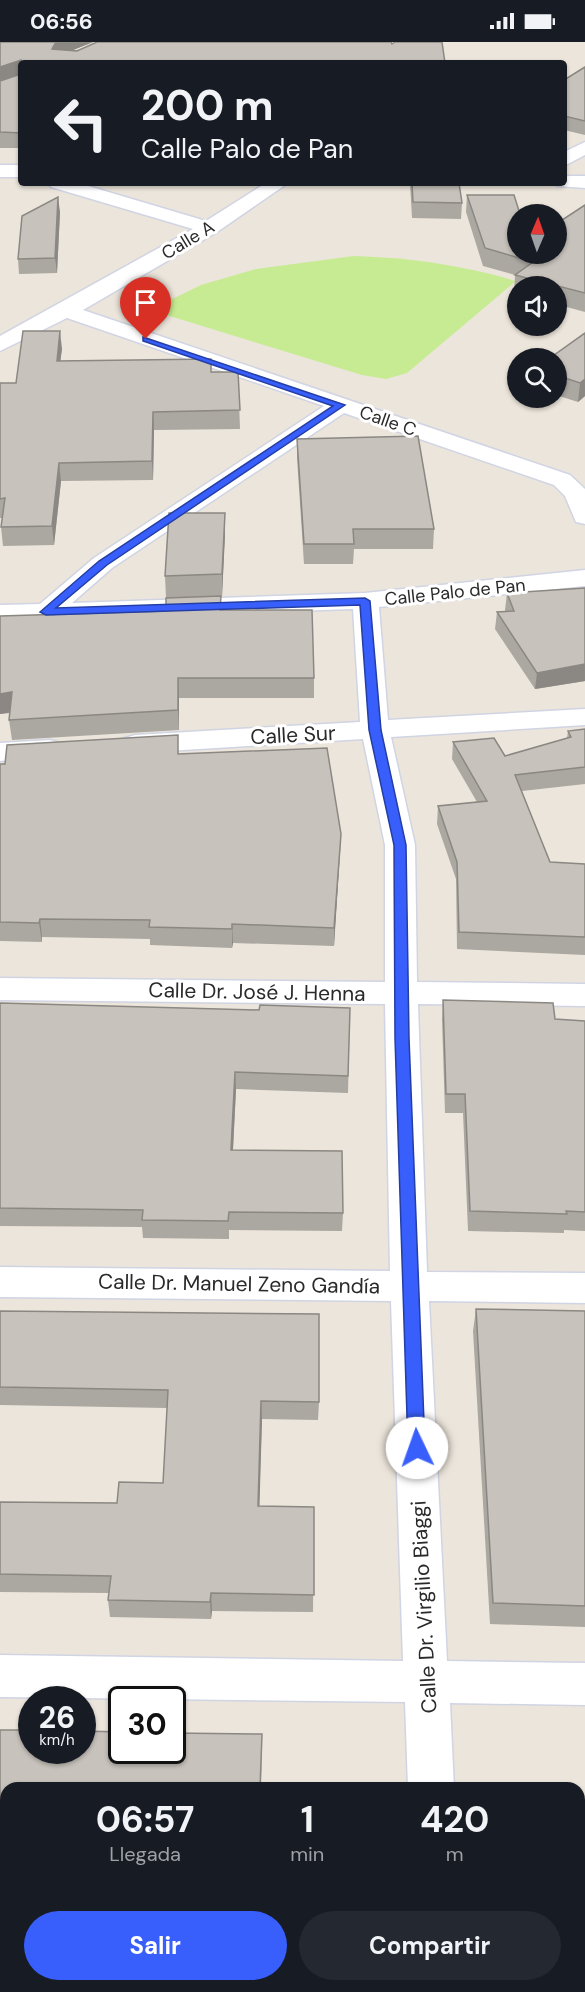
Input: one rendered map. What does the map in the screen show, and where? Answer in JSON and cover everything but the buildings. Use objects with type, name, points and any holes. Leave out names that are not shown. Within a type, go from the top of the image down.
[{"type":"street","points":[[567,158],[585,147]]},
{"type":"street","points":[[0,171],[18,171]]},
{"type":"street","points":[[567,172],[585,172]]},
{"type":"street","points":[[0,181],[18,181]]},
{"type":"street","points":[[567,182],[585,182]]},
{"type":"street","points":[[68,186],[210,228]]},
{"type":"street","name":"Calle A","points":[[0,345],[66,311],[210,228],[274,186]]},
{"type":"street","name":"Calle C","points":[[66,311],[341,405],[570,474],[585,518]]},
{"type":"street","points":[[46,612],[103,563],[341,405]]},
{"type":"street","name":"Calle Palo de Pan","points":[[0,614],[365,601],[585,578]]},
{"type":"street","name":"Calle Dr. Virgilio Biaggi","points":[[365,601],[375,730],[400,845],[401,993],[409,1285],[431,1782]]},
{"type":"street","name":"Calle Sur","points":[[0,752],[585,717]]},
{"type":"street","name":"Calle Dr. José J. Henna","points":[[0,989],[585,995]]},
{"type":"street","name":"Calle Dr. Manuel Zeno Gandía","points":[[0,1282],[585,1288]]},
{"type":"street","points":[[0,1676],[427,1680],[585,1684]]},
{"type":"green space","points":[[354,256],[396,258],[436,263],[507,279],[507,289],[407,373],[386,379],[362,375],[150,310],[201,285],[256,269]]},
{"type":"route","points":[[146,339],[341,405],[103,563],[46,612],[365,601],[375,730],[400,845],[402,1038],[409,1285],[417,1448]]}]
